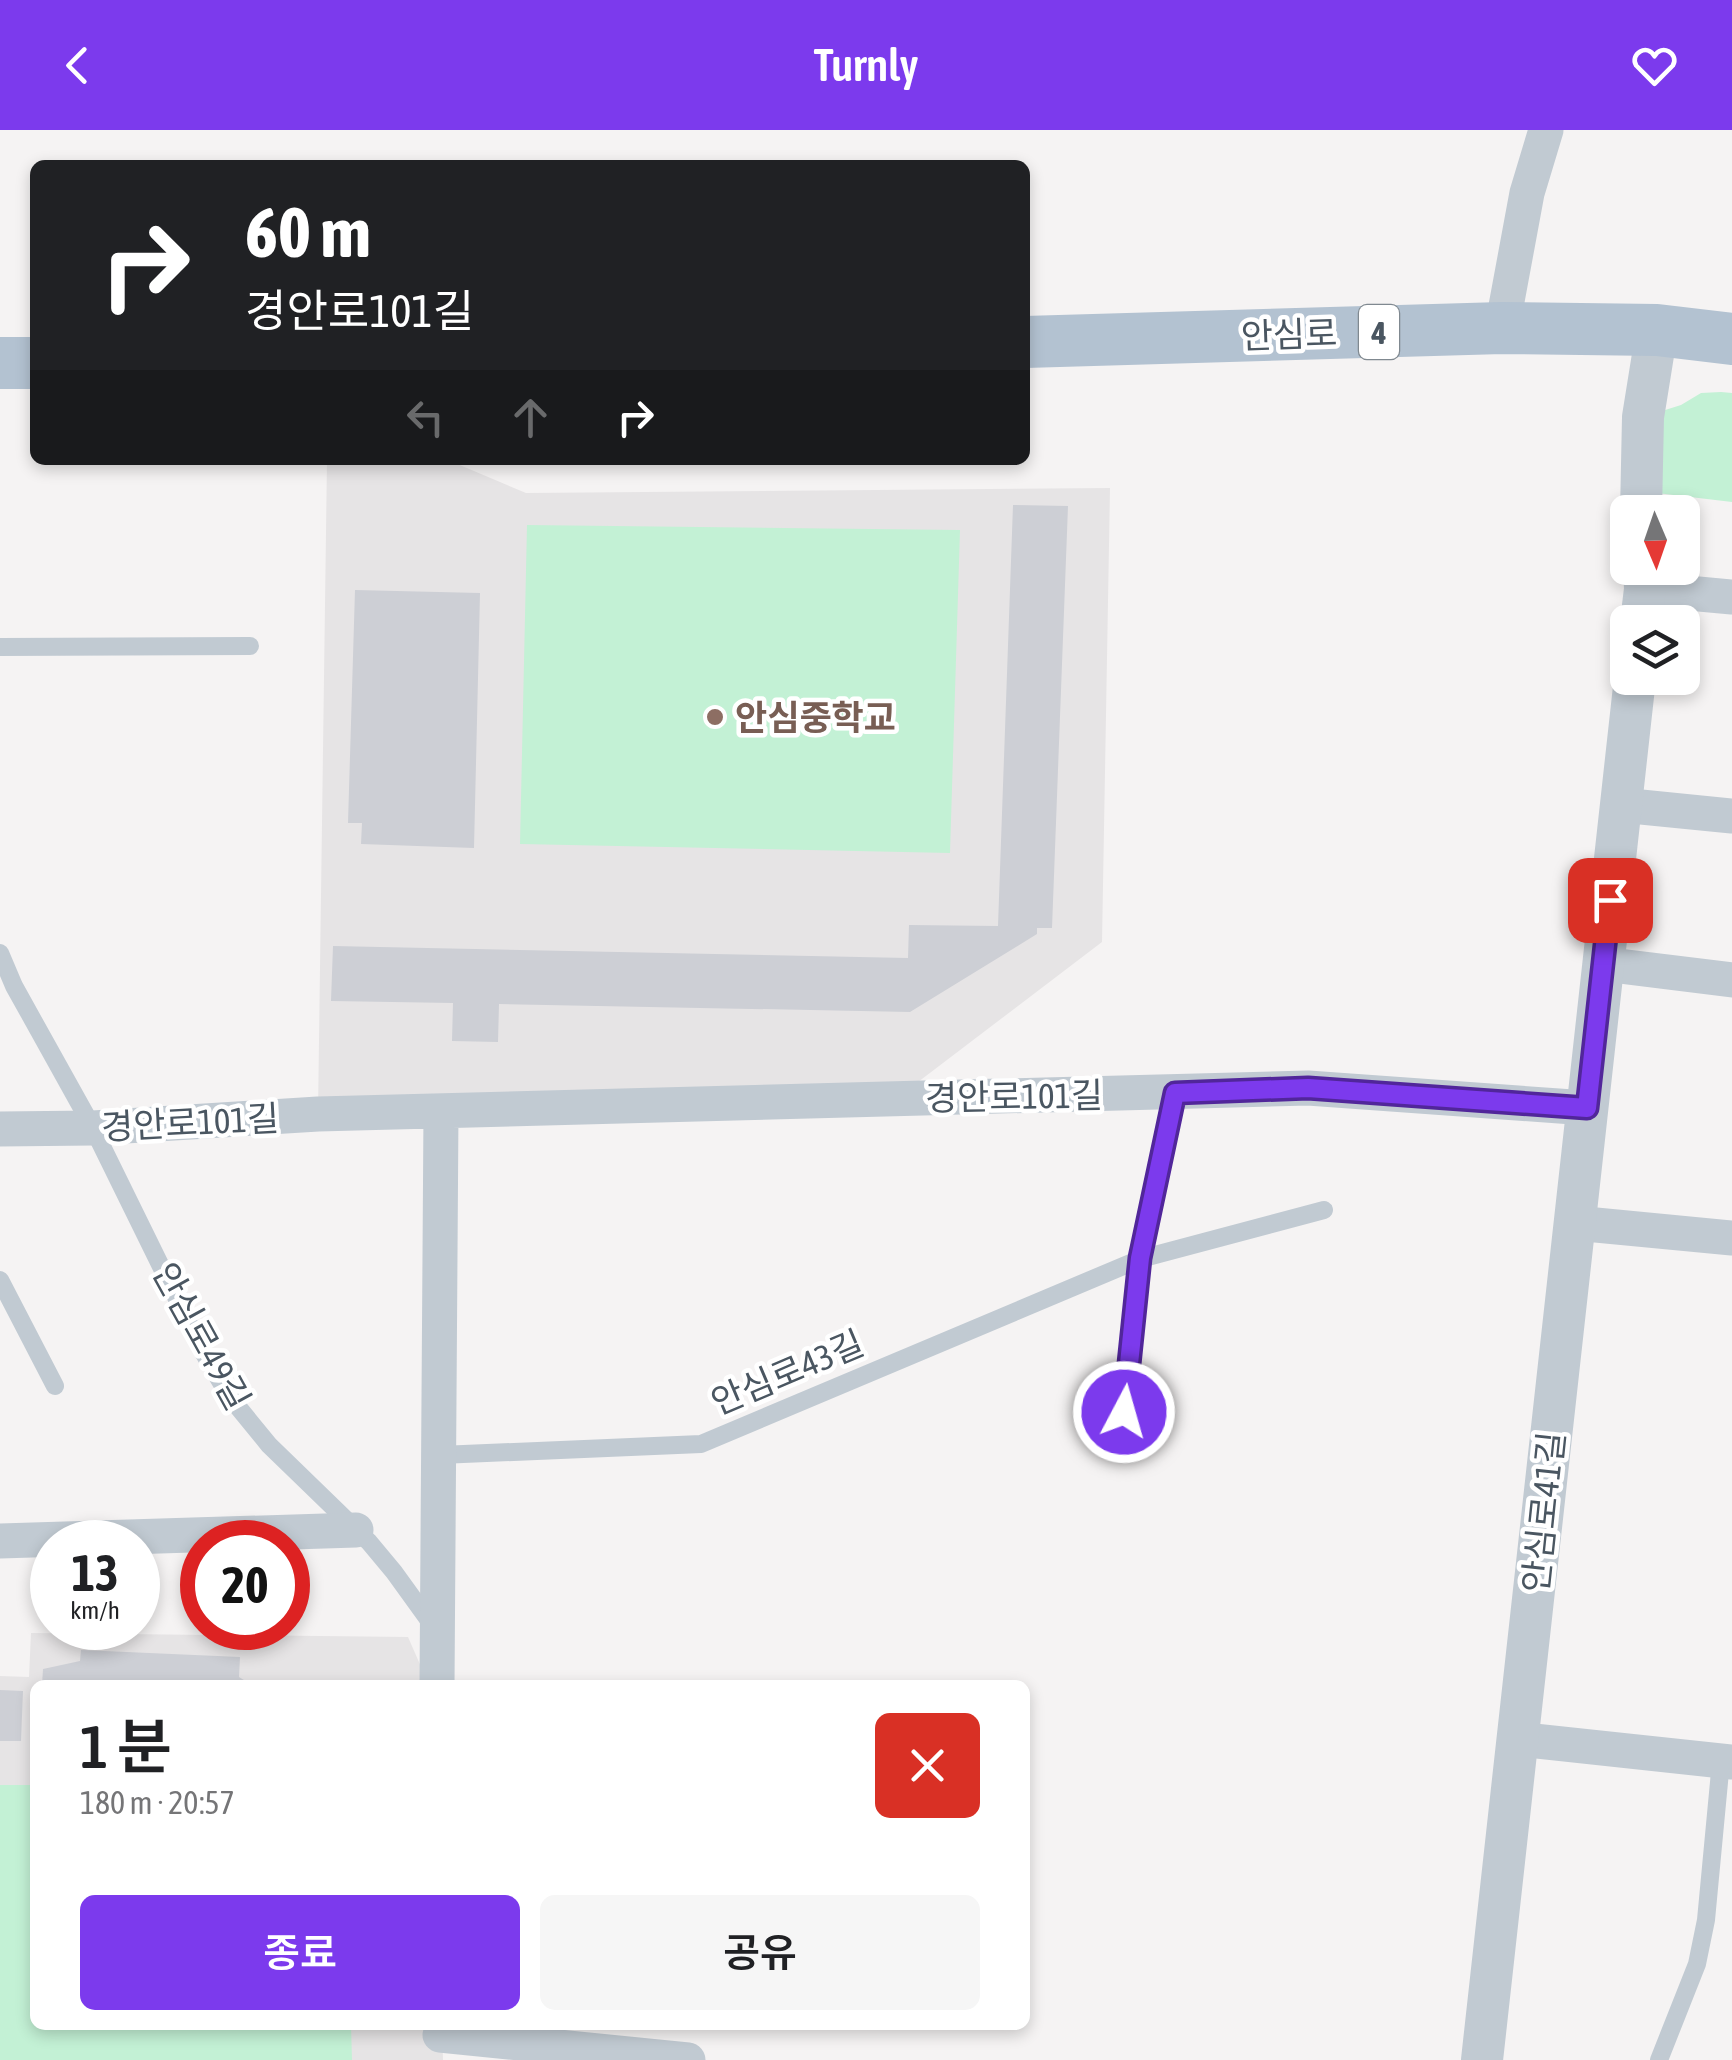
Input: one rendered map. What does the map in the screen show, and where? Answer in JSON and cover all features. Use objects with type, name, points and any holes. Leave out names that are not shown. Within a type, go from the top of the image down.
[{"type":"main road","name":"안심로","points":[[1030,342],[1502,328],[1657,330],[1732,339]]},
{"type":"main road","points":[[0,363],[30,363]]},
{"type":"street","points":[[1502,328],[1527,193],[1546,130]]},
{"type":"street","points":[[1641,495],[1643,416],[1657,330]]},
{"type":"street","points":[[1643,593],[1732,597]]},
{"type":"street","name":"안심로41길","points":[[1482,2060],[1633,695]]},
{"type":"street","points":[[1621,804],[1732,816]]},
{"type":"street","points":[[1603,964],[1732,980]]},
{"type":"street","name":"경안로101길","points":[[0,1128],[94,1128],[318,1114],[1308,1088],[1587,1108]]},
{"type":"street","points":[[437,1680],[440,1111]]},
{"type":"street","points":[[1574,1223],[1732,1238]]},
{"type":"street","points":[[0,1541],[356,1530]]},
{"type":"street","points":[[1518,1739],[1726,1761]]},
{"type":"street","points":[[441,2040],[688,2060]]},
{"type":"lane","points":[[0,646],[250,646]]},
{"type":"lane","name":"안심로49길","points":[[0,953],[94,1128],[228,1396],[269,1445],[394,1572],[436,1631]]},
{"type":"lane","points":[[1124,1412],[1140,1258],[1175,1093]]},
{"type":"lane","name":"안심로43길","points":[[440,1455],[701,1444],[1140,1258],[1324,1210]]},
{"type":"lane","points":[[0,1280],[55,1386]]},
{"type":"lane","points":[[1659,2060],[1696,1964],[1706,1920],[1726,1761]]},
{"type":"shaded area","name":"안심중학교","points":[[327,465],[460,465],[526,493],[1110,488],[1102,942],[897,1098],[318,1114]]},
{"type":"shaded area","points":[[160,1634],[180,1635],[180,1650],[310,1650],[310,1636],[408,1637],[427,1680],[30,1680],[30,2030],[442,2030],[443,2060],[0,2060],[0,1676],[29,1677],[30,1650],[160,1650]]},
{"type":"green space","points":[[1701,393],[1732,393],[1732,502],[1700,498],[1700,495],[1640,491],[1643,417],[1681,405]]},
{"type":"green space","points":[[527,525],[960,530],[950,853],[520,844]]},
{"type":"green space","points":[[0,1785],[30,1785],[30,2030],[351,2030],[352,2060],[0,2060]]},
{"type":"building","points":[[1013,505],[1068,506],[1052,928],[1037,928],[1037,934],[910,1012],[499,1004],[498,1042],[452,1041],[453,1003],[331,1001],[333,946],[908,958],[909,925],[998,926]]},
{"type":"building","points":[[355,590],[480,593],[474,848],[361,844],[362,823],[348,823]]},
{"type":"building","points":[[81,1650],[240,1657],[239,1677],[244,1680],[42,1680],[43,1669],[80,1661]]},
{"type":"building","points":[[0,1690],[23,1691],[21,1741],[0,1741]]},
{"type":"place","name":"안심중학교","points":[[715,717]]},
{"type":"route","points":[[1124,1412],[1140,1258],[1175,1093],[1308,1088],[1587,1108],[1610,900]]}]
